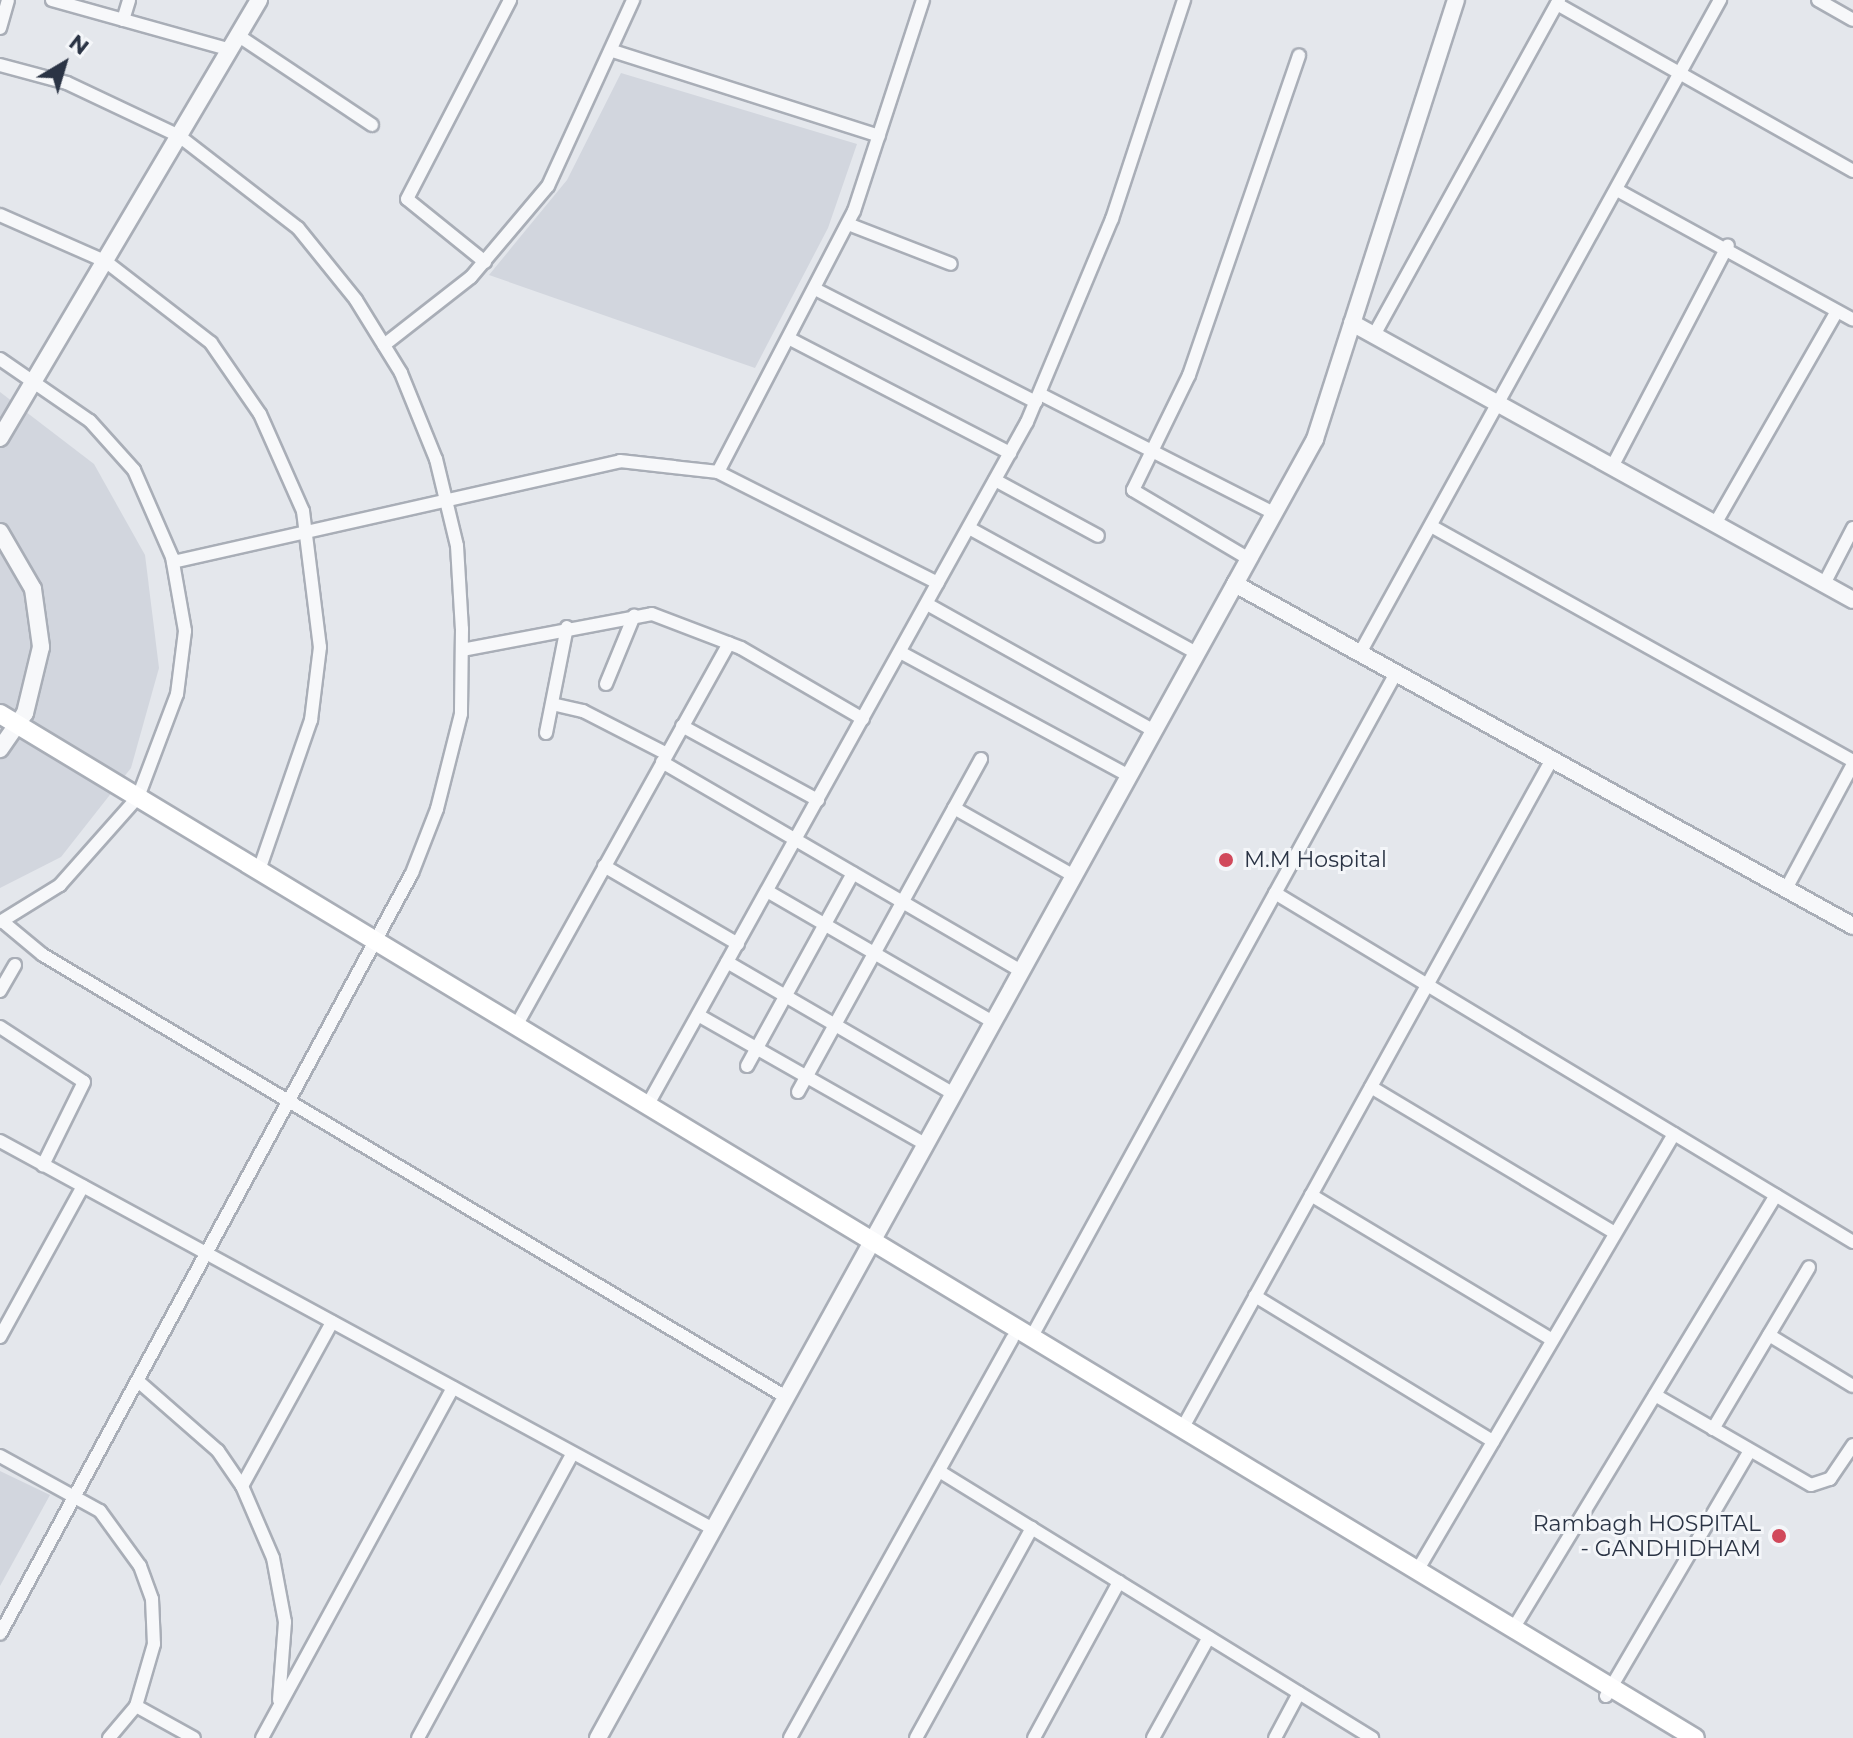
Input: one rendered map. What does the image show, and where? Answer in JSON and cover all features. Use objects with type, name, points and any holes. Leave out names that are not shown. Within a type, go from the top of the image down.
[{"type":"main road","points":[[0,714],[11,728],[1609,1691],[1695,1738]]},
{"type":"main road","points":[[135,802],[259,870],[375,947],[516,1026],[869,1246]]},
{"type":"main road","points":[[1021,1338],[1182,1429],[1513,1629],[1609,1691],[1673,1738]]},
{"type":"street","points":[[0,28],[8,0]]},
{"type":"street","points":[[123,20],[129,0]]},
{"type":"street","points":[[0,438],[259,0]]},
{"type":"street","points":[[485,262],[407,199],[510,0]]},
{"type":"street","points":[[384,345],[485,262],[548,186],[613,51],[633,0]]},
{"type":"street","points":[[718,472],[817,290],[848,224],[923,0]]},
{"type":"street","points":[[647,1106],[969,528],[1038,398],[1112,219],[1184,0]]},
{"type":"street","points":[[598,1738],[1315,439],[1456,0]]},
{"type":"street","points":[[1360,653],[1720,0]]},
{"type":"street","points":[[1818,0],[1853,20]]},
{"type":"street","points":[[61,1],[123,20],[235,43],[372,125]]},
{"type":"street","points":[[1374,335],[1558,2],[1853,171]]},
{"type":"street","points":[[613,51],[879,136]]},
{"type":"street","points":[[1249,559],[1134,496],[1229,269],[1299,55]]},
{"type":"street","points":[[0,65],[67,83],[179,136],[298,228],[384,345],[436,459],[457,546],[462,650],[461,714],[437,809],[375,947],[0,1634]]},
{"type":"street","points":[[1617,190],[1728,245],[1853,320]]},
{"type":"street","points":[[0,215],[105,261],[211,343],[260,414],[307,529],[320,647],[311,720],[259,870]]},
{"type":"street","points":[[848,224],[951,264]]},
{"type":"street","points":[[1612,467],[1728,245]]},
{"type":"street","points":[[817,290],[1153,451],[1274,513]]},
{"type":"street","points":[[1715,524],[1837,311]]},
{"type":"street","points":[[1352,323],[1853,600]]},
{"type":"street","points":[[790,339],[1010,453]]},
{"type":"street","points":[[0,359],[35,378],[90,421],[134,470],[173,562],[185,631],[177,694],[135,802],[60,885],[1,922],[43,955],[786,1397]]},
{"type":"street","points":[[173,562],[445,496],[620,461],[718,472],[938,583]]},
{"type":"street","points":[[995,480],[1098,536]]},
{"type":"street","points":[[1431,526],[1853,762],[1786,889]]},
{"type":"street","points":[[969,528],[1196,653]]},
{"type":"street","points":[[1824,584],[1853,528]]},
{"type":"street","points":[[0,532],[26,574],[40,623],[36,682],[0,749]]},
{"type":"street","points":[[1235,584],[1853,926]]},
{"type":"street","points":[[927,604],[1154,731]]},
{"type":"street","points":[[462,650],[634,616],[689,623],[863,719]]},
{"type":"street","points":[[606,684],[634,616]]},
{"type":"street","points":[[546,733],[567,627]]},
{"type":"street","points":[[516,1026],[729,643]]},
{"type":"street","points":[[900,652],[1129,776]]},
{"type":"street","points":[[790,1738],[939,1471],[1021,1338],[1275,893],[1396,673]]},
{"type":"street","points":[[552,704],[583,711],[795,840],[1021,971]]},
{"type":"street","points":[[682,726],[818,800]]},
{"type":"street","points":[[798,1092],[981,759]]},
{"type":"street","points":[[1182,1429],[1552,759]]},
{"type":"street","points":[[954,808],[1074,876]]},
{"type":"street","points":[[604,866],[738,944]]},
{"type":"street","points":[[747,1066],[853,873]]},
{"type":"street","points":[[767,891],[993,1022]]},
{"type":"street","points":[[1275,893],[1853,1242]]},
{"type":"street","points":[[727,962],[954,1094]]},
{"type":"street","points":[[0,991],[15,965]]},
{"type":"street","points":[[698,1015],[925,1144]]},
{"type":"street","points":[[0,1027],[84,1082],[43,1165]]},
{"type":"street","points":[[1371,1087],[1615,1233]]},
{"type":"street","points":[[1417,1571],[1674,1134]]},
{"type":"street","points":[[0,1141],[713,1529]]},
{"type":"street","points":[[0,1337],[83,1186]]},
{"type":"street","points":[[1311,1195],[1552,1340]]},
{"type":"street","points":[[1513,1629],[1776,1195]]},
{"type":"street","points":[[1713,1429],[1809,1267]]},
{"type":"street","points":[[1255,1296],[1493,1441]]},
{"type":"street","points":[[242,1486],[332,1322]]},
{"type":"street","points":[[1769,1335],[1853,1386]]},
{"type":"street","points":[[138,1381],[218,1451],[242,1486],[273,1558],[285,1622],[278,1707]]},
{"type":"street","points":[[262,1738],[453,1388]]},
{"type":"street","points":[[1655,1395],[1811,1485],[1830,1479],[1853,1445]]},
{"type":"street","points":[[1609,1691],[1750,1451]]},
{"type":"street","points":[[418,1738],[573,1453]]},
{"type":"street","points":[[0,1456],[77,1493],[124,1536],[152,1599],[154,1644],[136,1706],[109,1738]]},
{"type":"street","points":[[939,1471],[1372,1738]]},
{"type":"street","points":[[916,1738],[1032,1528]]},
{"type":"street","points":[[1034,1738],[1119,1582]]},
{"type":"street","points":[[1153,1738],[1209,1637]]},
{"type":"street","points":[[1275,1738],[1299,1693]]},
{"type":"street","points":[[136,1706],[194,1738]]},
{"type":"shaded area","points":[[621,73],[857,144],[828,228],[755,368],[489,275],[567,180]]},
{"type":"shaded area","points":[[0,392],[94,464],[145,555],[159,668],[131,768],[61,857],[0,888]]},
{"type":"shaded area","points":[[0,1471],[50,1495],[0,1586]]},
{"type":"place","name":"M.M Hospital","points":[[1226,860]]},
{"type":"place","name":"Rambagh HOSPITAL - GANDHIDHAM","points":[[1779,1536]]}]
